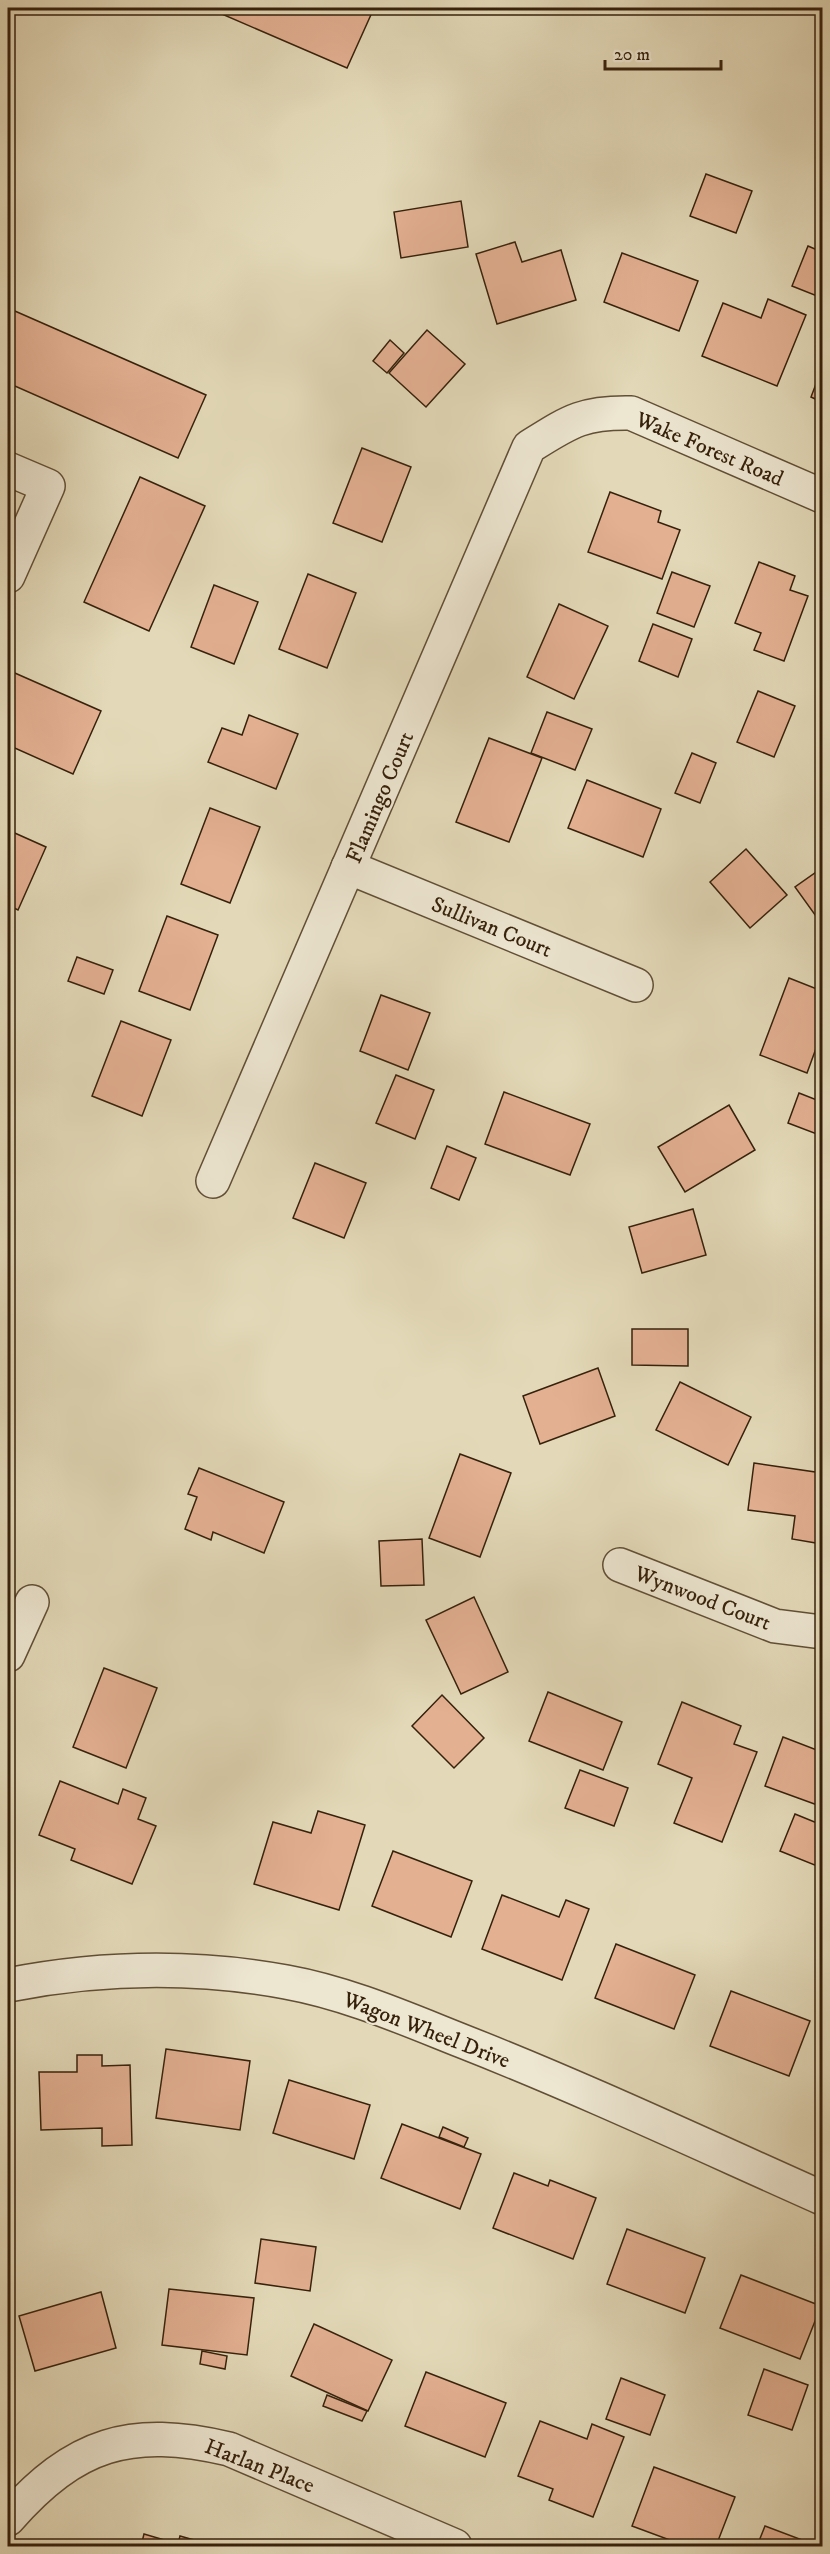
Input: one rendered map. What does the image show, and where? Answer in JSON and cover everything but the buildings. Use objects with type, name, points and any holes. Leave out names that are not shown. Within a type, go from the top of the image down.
[{"type":"street","name":"Wake Forest Road","points":[[561,427],[575,419],[602,412],[630,413],[822,496]]},
{"type":"street","name":"Flamingo Court","points":[[213,1181],[529,447],[561,427]]},
{"type":"street","points":[[8,469],[48,486],[8,576]]},
{"type":"street","name":"Sullivan Court","points":[[348,867],[636,985]]},
{"type":"street","name":"Wynwood Court","points":[[620,1565],[775,1626],[822,1632]]},
{"type":"street","points":[[8,1655],[32,1602]]},
{"type":"street","name":"Wagon Wheel Drive","points":[[8,1985],[61,1975],[136,1969],[216,1971],[287,1982],[358,2000],[509,2059],[822,2198]]},
{"type":"street","name":"Harlan Place","points":[[8,2519],[34,2490],[78,2457],[113,2445],[152,2439],[191,2440],[229,2449],[455,2547]]}]
